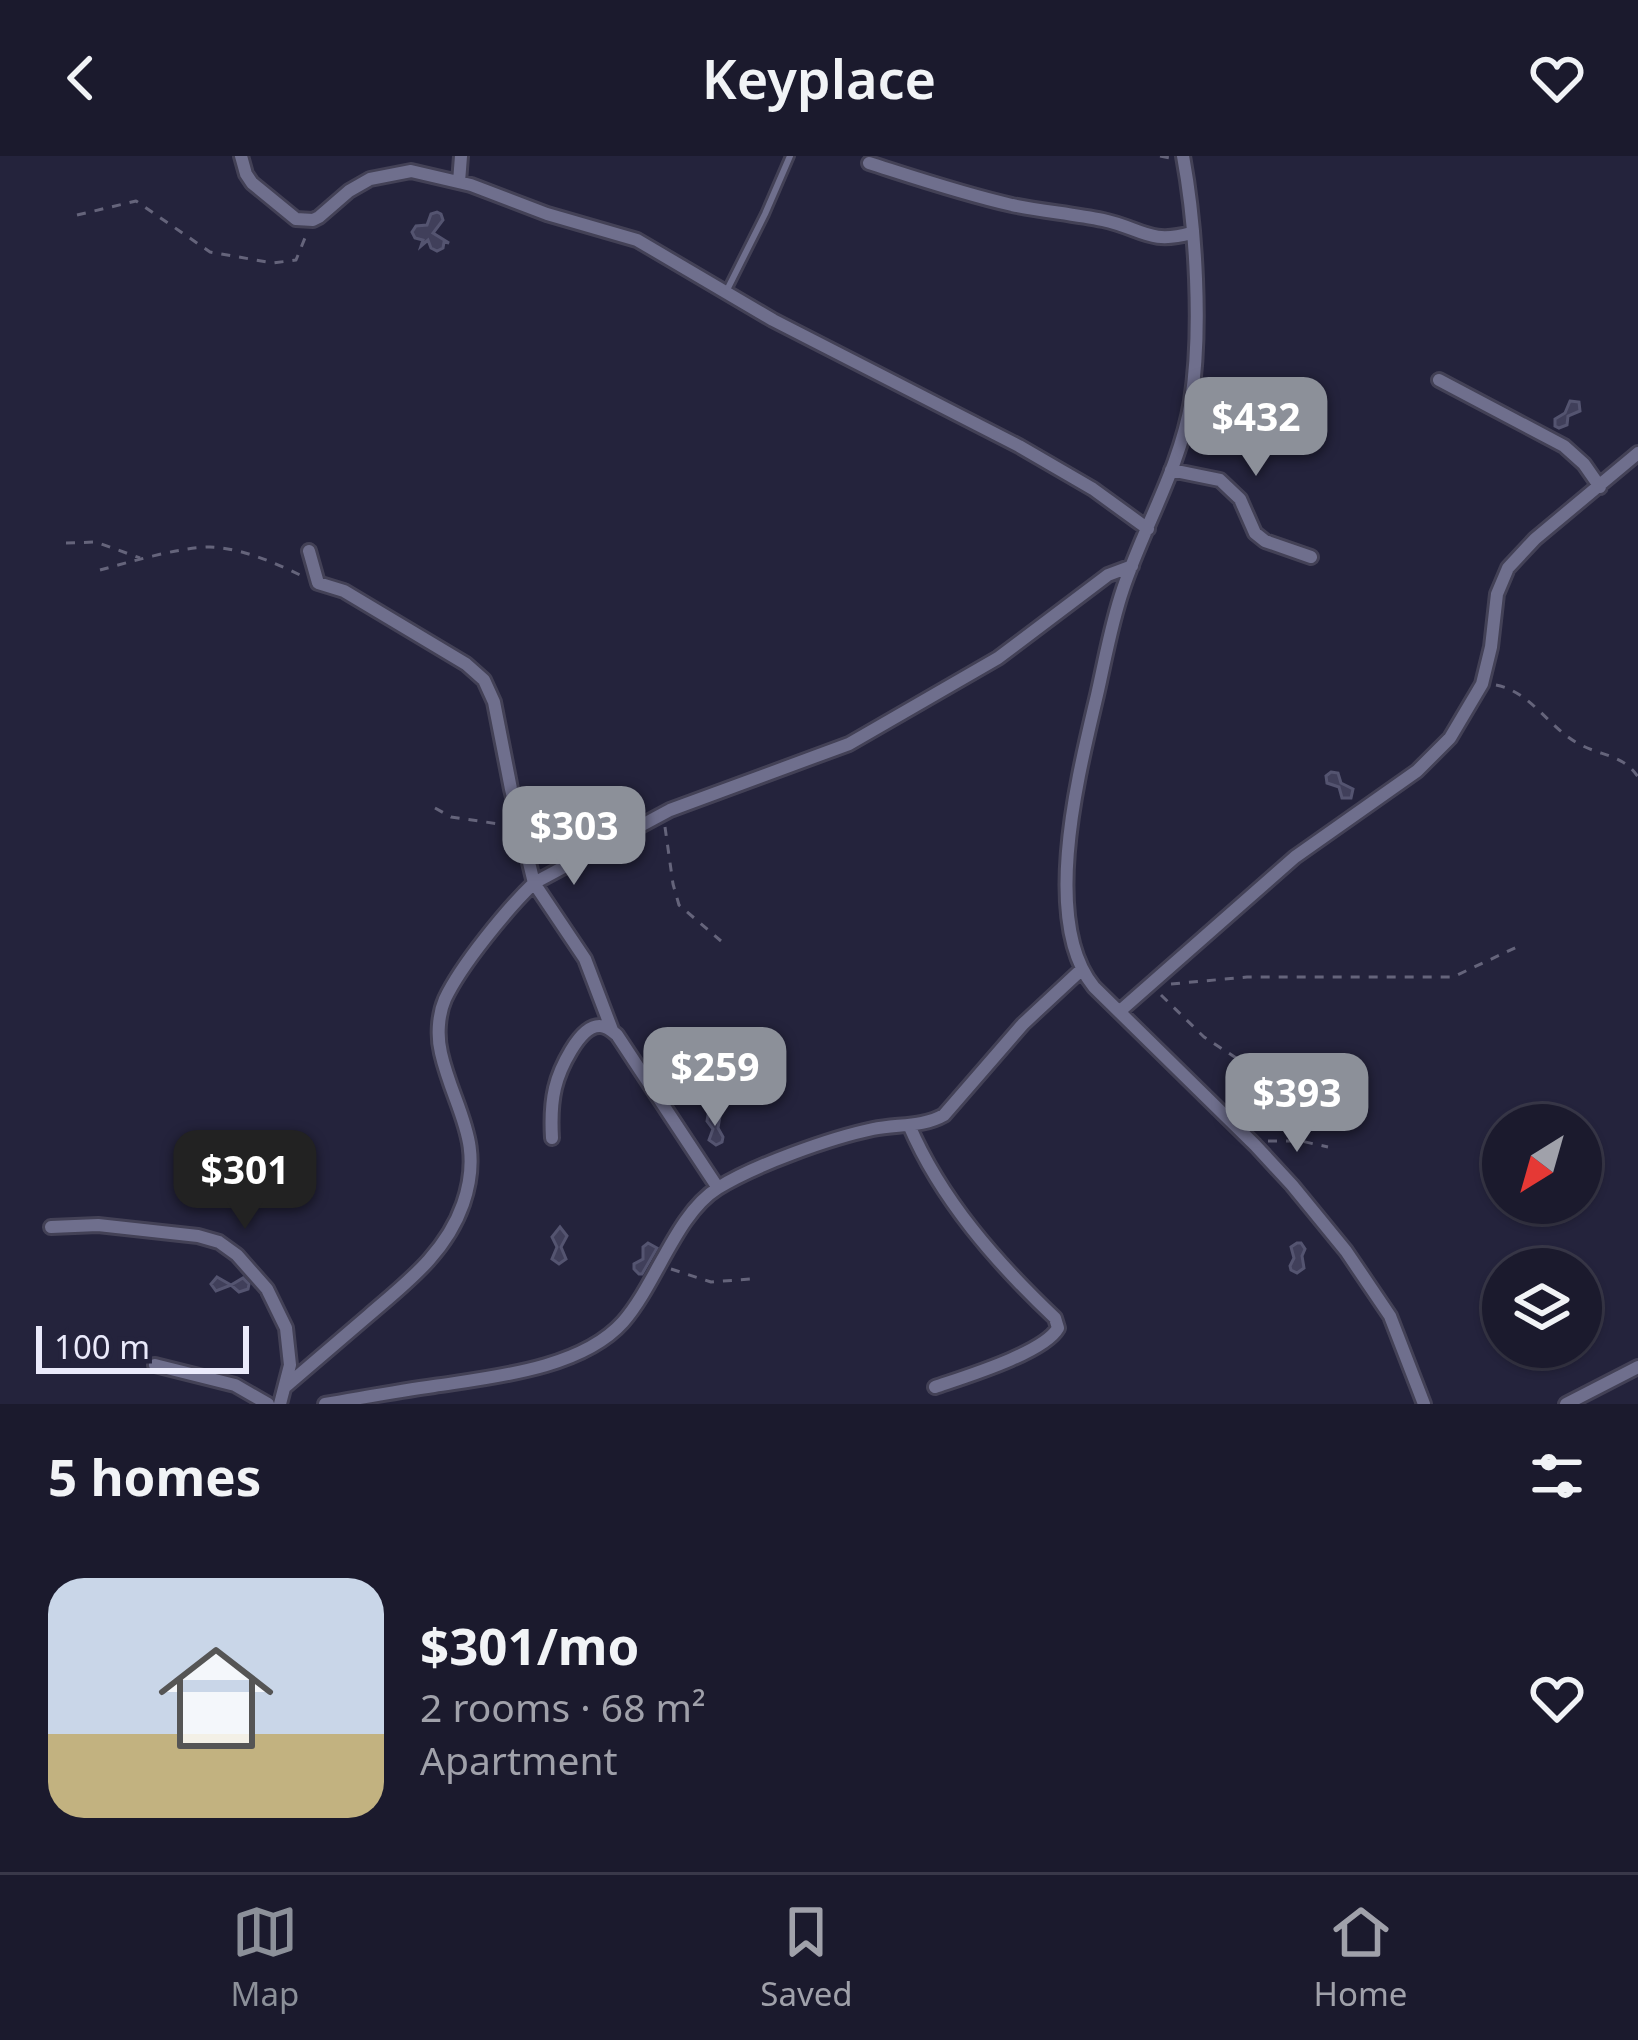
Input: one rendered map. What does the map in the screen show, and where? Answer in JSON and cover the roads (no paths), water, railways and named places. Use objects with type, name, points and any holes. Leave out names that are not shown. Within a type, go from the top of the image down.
[{"type":"street","points":[[242,156],[252,183],[296,219],[313,220],[370,178],[411,171],[637,240],[856,364],[1019,446],[1093,489],[1148,529]]},
{"type":"street","points":[[459,182],[461,156]]},
{"type":"street","points":[[1183,156],[1195,294],[1190,404],[1171,470],[1132,566],[1106,657],[1070,824],[1068,906],[1081,970],[1292,1185],[1369,1282],[1390,1316],[1424,1404]]},
{"type":"street","points":[[869,163],[980,197],[1103,220],[1155,238],[1192,233]]},
{"type":"street","points":[[1439,380],[1564,446],[1600,487]]},
{"type":"street","points":[[1120,1011],[1294,857],[1434,756],[1468,712],[1482,684],[1497,595],[1508,568],[1535,539],[1638,453]]},
{"type":"street","points":[[1171,470],[1220,480],[1235,492],[1255,533],[1311,557]]},
{"type":"street","points":[[309,551],[318,584],[344,591],[466,664],[484,680],[494,702],[534,883],[585,959],[612,1030],[718,1187]]},
{"type":"street","points":[[285,1387],[412,1277],[448,1237],[468,1186],[470,1138],[442,1057],[440,1015],[445,998],[475,953],[534,883],[663,814],[850,744],[998,658],[1102,580],[1132,566]]},
{"type":"street","points":[[325,1404],[506,1376],[607,1337],[621,1324],[696,1205],[718,1187],[831,1141],[936,1120],[1023,1024],[1081,970]]},
{"type":"street","points":[[552,1138],[553,1097],[562,1067],[588,1030],[600,1025],[612,1030]]},
{"type":"street","points":[[909,1125],[949,1198],[1009,1273],[1055,1318],[1058,1328],[1048,1341],[934,1387]]},
{"type":"street","points":[[51,1227],[98,1225],[219,1242],[253,1270],[286,1328],[290,1365],[280,1404]]},
{"type":"street","points":[[155,1365],[235,1385],[268,1404]]},
{"type":"street","points":[[1566,1404],[1638,1367]]},
{"type":"lane","points":[[725,293],[790,156]]}]
